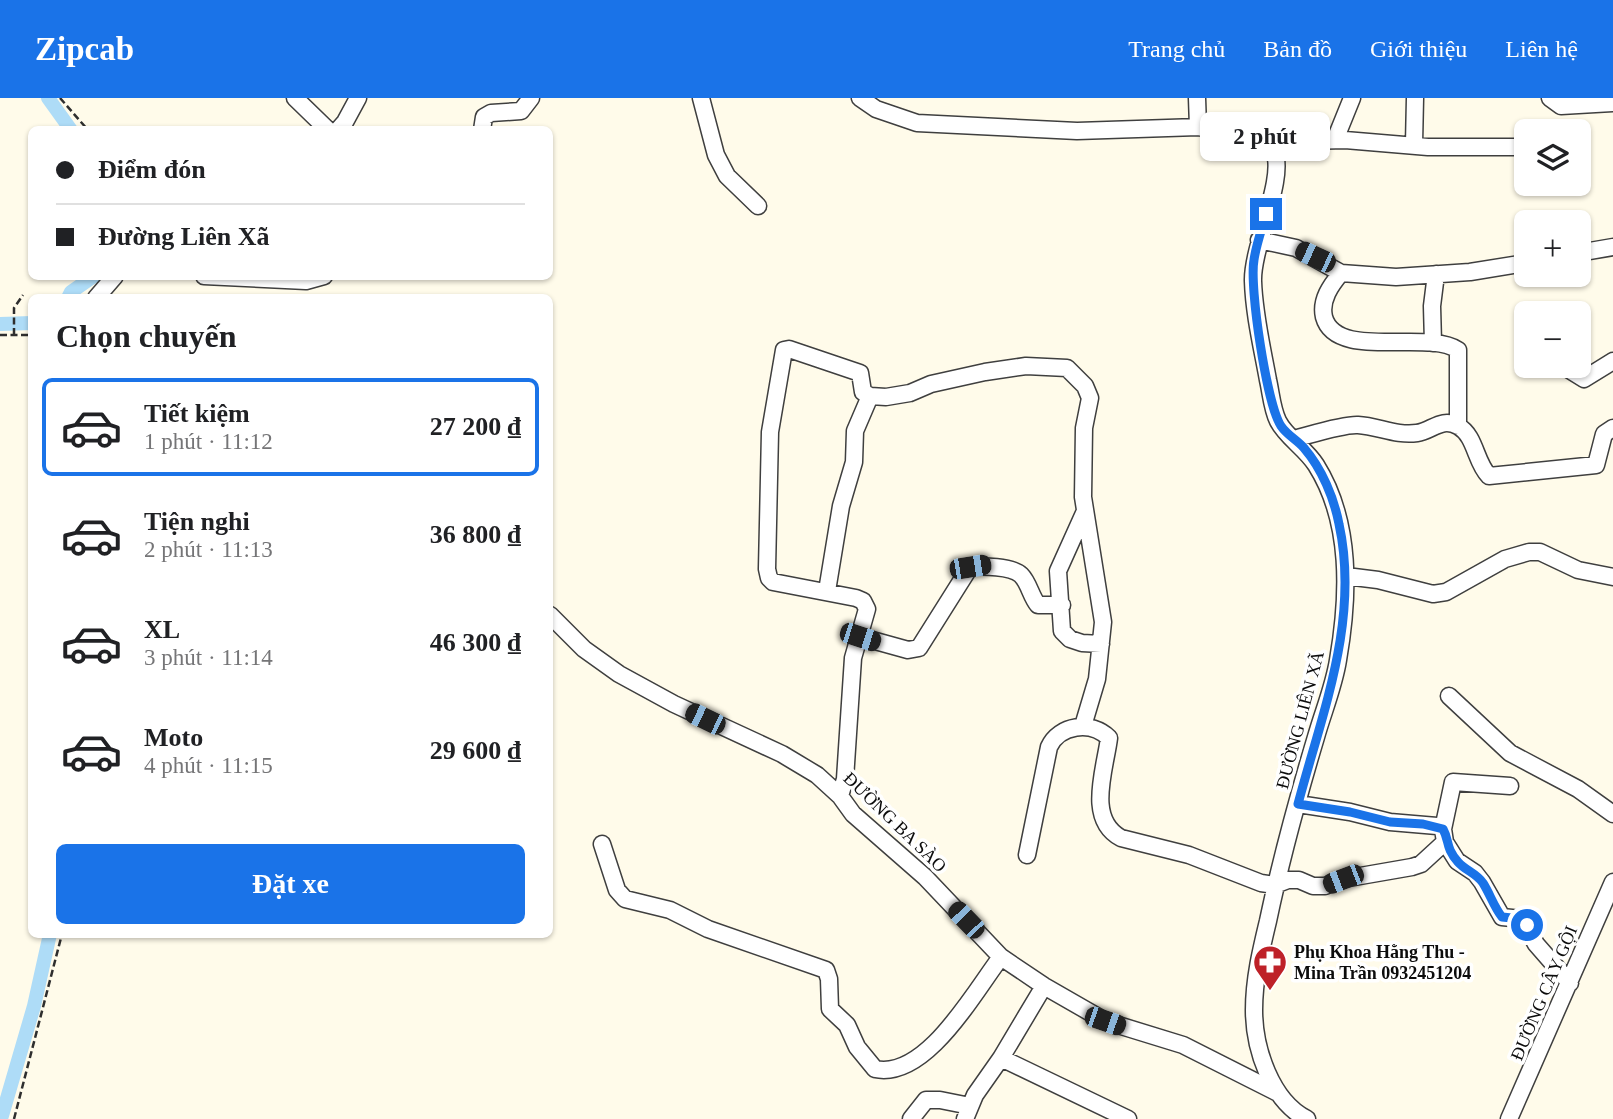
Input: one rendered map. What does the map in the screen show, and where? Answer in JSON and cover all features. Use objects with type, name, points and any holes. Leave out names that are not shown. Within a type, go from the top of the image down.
[{"type":"street","points":[[295,98],[324,126]]},
{"type":"street","points":[[342,126],[358,98]]},
{"type":"street","points":[[483,126],[484,117],[491,113],[521,111],[531,98]]},
{"type":"street","points":[[701,98],[716,155],[727,176],[758,206]]},
{"type":"street","points":[[860,98],[876,109],[917,123],[1087,132],[1198,127],[1259,137],[1268,142],[1335,140],[1514,148]]},
{"type":"street","points":[[1197,98],[1198,127]]},
{"type":"street","points":[[1335,140],[1352,98]]},
{"type":"street","points":[[1414,144],[1415,98]]},
{"type":"street","points":[[1550,98],[1561,106],[1613,103]]},
{"type":"street","name":"ĐƯỜNG LIÊN XÃ","points":[[1268,142],[1275,153],[1277,167],[1254,260],[1253,280],[1258,329],[1275,414],[1285,432],[1318,467],[1332,499],[1344,550],[1346,576],[1338,662],[1275,885],[1256,976],[1254,1011],[1258,1040],[1278,1093],[1301,1118]]},
{"type":"street","points":[[1259,240],[1296,248],[1341,273],[1396,277],[1514,264]]},
{"type":"street","points":[[1591,251],[1613,247]]},
{"type":"street","points":[[1341,273],[1333,282],[1322,307],[1329,329],[1338,337],[1433,343],[1450,345],[1458,350],[1458,426]]},
{"type":"street","points":[[1433,343],[1436,274]]},
{"type":"street","points":[[100,294],[112,280]]},
{"type":"street","points":[[286,280],[310,280]]},
{"type":"street","points":[[841,796],[845,779],[853,658],[867,609],[863,601],[827,591],[774,582],[769,578],[770,432],[784,350],[789,349],[860,373],[863,392],[870,396],[910,393],[930,384],[1026,366],[1067,368],[1084,386],[1090,398],[1083,457],[1085,511],[1103,622],[1097,679],[1083,726]]},
{"type":"street","points":[[1591,375],[1613,361]]},
{"type":"street","points":[[827,591],[841,506],[854,463],[855,431],[870,396]]},
{"type":"street","points":[[1294,439],[1358,425],[1404,434],[1424,432],[1434,425],[1447,422],[1458,426],[1468,435],[1482,469],[1489,476],[1596,465],[1604,434],[1613,428]]},
{"type":"street","points":[[1085,511],[1058,571],[1062,631],[1070,639],[1101,644]]},
{"type":"street","points":[[1346,576],[1378,580],[1433,594],[1446,592],[1505,559],[1529,552],[1540,552],[1578,570],[1613,577]]},
{"type":"street","points":[[860,637],[908,650],[919,648],[970,567],[985,565],[1013,570],[1022,576],[1038,605],[1062,605]]},
{"type":"street","name":"ĐƯỜNG BA SÀO","points":[[553,618],[584,649],[619,674],[674,705],[782,754],[817,775],[841,796],[853,814],[925,877],[1001,957],[1044,986],[1105,1021],[1183,1045],[1278,1093]]},
{"type":"street","points":[[1449,696],[1510,753],[1578,789],[1613,814]]},
{"type":"street","points":[[1027,855],[1049,747],[1061,731],[1083,726],[1103,732],[1109,737],[1101,814],[1113,833],[1121,838],[1189,855],[1261,883],[1275,885],[1288,880],[1299,880],[1313,886],[1325,886],[1343,879],[1421,864],[1444,835],[1453,782],[1510,786]]},
{"type":"street","points":[[1298,804],[1350,812],[1390,822],[1423,824],[1444,835],[1457,861],[1482,881],[1502,917],[1522,919],[1536,944],[1570,983]]},
{"type":"street","points":[[602,844],[617,890],[625,899],[670,910],[708,929],[826,970],[830,1009],[847,1025],[856,1047],[875,1069],[898,1069],[923,1055],[938,1041],[1001,957]]},
{"type":"street","name":"ĐƯỜNG CÂY GỘI","points":[[1509,1119],[1613,882]]},
{"type":"street","points":[[911,1119],[926,1100],[940,1100],[968,1112],[975,1095],[1002,1058],[1044,986]]},
{"type":"street","points":[[1002,1058],[1128,1119]]},
{"type":"path","points":[[60,98],[84,126]]},
{"type":"path","points":[[13,335],[14,308],[23,295]]},
{"type":"path","points":[[0,335],[28,335]]},
{"type":"path","points":[[14,1119],[61,938]]},
{"type":"waterway","points":[[48,98],[68,126]]},
{"type":"waterway","points":[[70,294],[88,280]]},
{"type":"waterway","points":[[0,324],[28,323]]},
{"type":"waterway","points":[[1,1119],[34,1006],[49,938]]},
{"type":"place","name":"Phụ Khoa Hằng Thu - Mina Trần 0932451204","points":[[1270,992]]},
{"type":"route","points":[[1266,214],[1254,260],[1253,280],[1258,329],[1275,414],[1285,432],[1301,444],[1318,467],[1339,521],[1346,576],[1338,662],[1298,804],[1350,812],[1390,822],[1423,824],[1443,829],[1450,852],[1463,867],[1475,873],[1482,881],[1502,917],[1522,919],[1527,925]]}]
